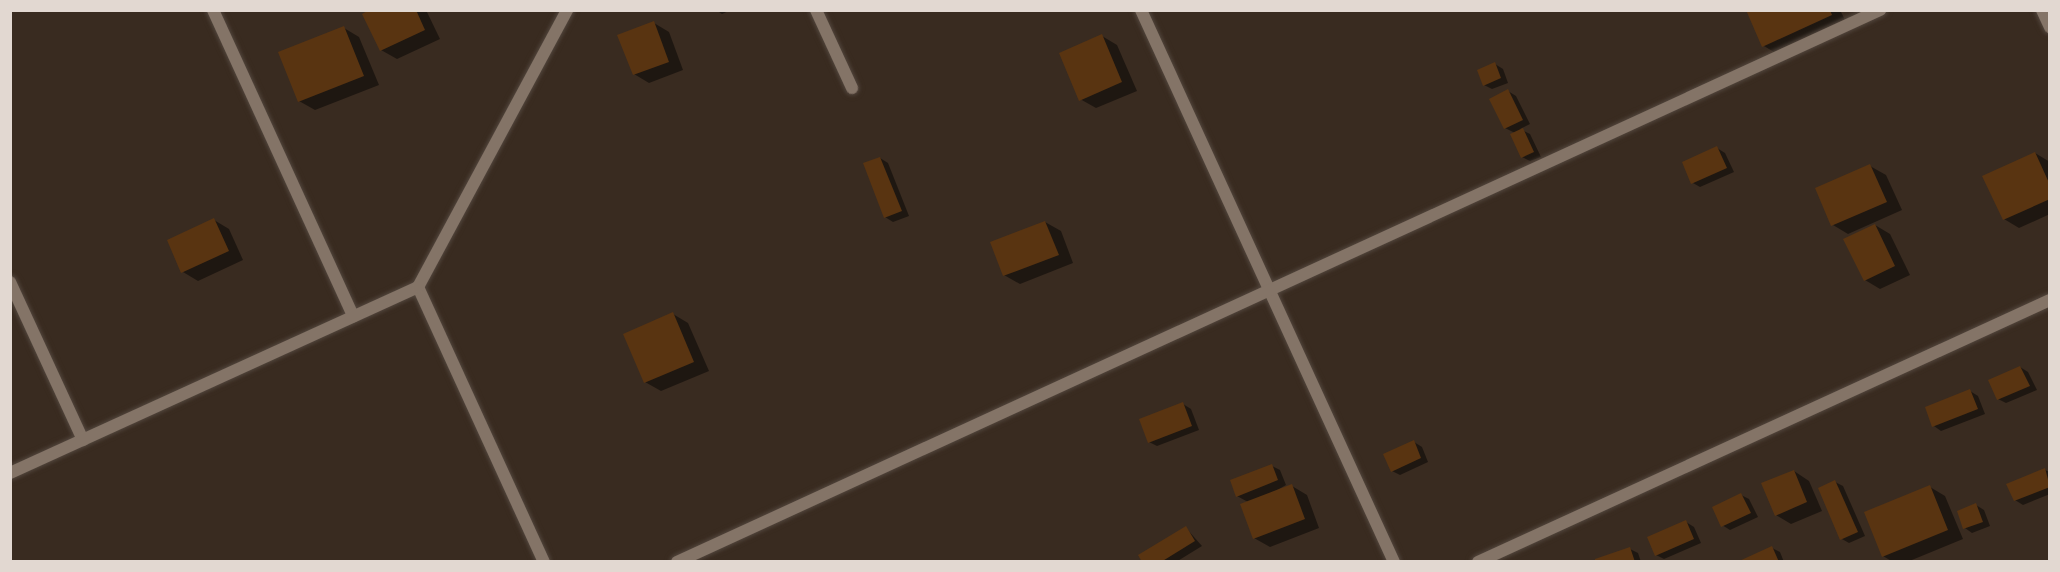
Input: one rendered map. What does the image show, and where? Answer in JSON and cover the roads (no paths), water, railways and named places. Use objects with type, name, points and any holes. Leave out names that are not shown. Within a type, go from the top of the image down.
[{"type":"street","points":[[213,10],[353,316]]},
{"type":"street","points":[[10,473],[418,287],[567,10]]},
{"type":"street","points":[[816,10],[852,88]]},
{"type":"street","points":[[1141,10],[1394,561]]},
{"type":"street","points":[[677,561],[1880,10]]},
{"type":"street","points":[[2042,10],[2049,27]]},
{"type":"street","points":[[10,282],[83,440]]},
{"type":"street","points":[[418,287],[544,561]]},
{"type":"street","points":[[1478,561],[2049,300]]}]
